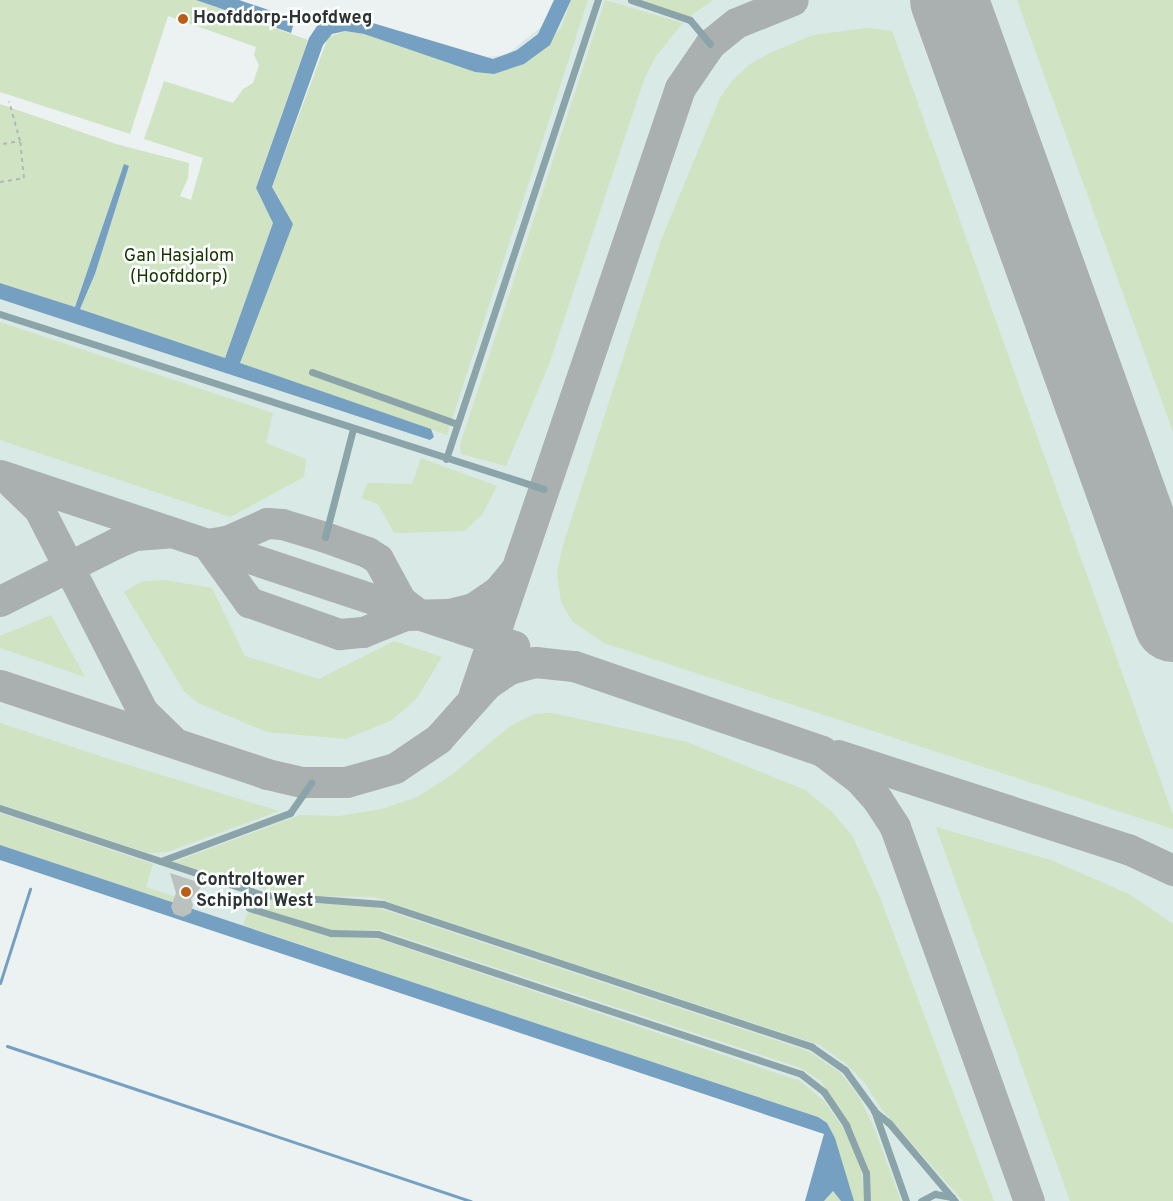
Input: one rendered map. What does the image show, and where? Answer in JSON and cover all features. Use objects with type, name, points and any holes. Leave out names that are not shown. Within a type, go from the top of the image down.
[{"type":"lane","points":[[446,459],[456,424],[598,0]]},
{"type":"lane","points":[[631,0],[690,20],[710,44]]},
{"type":"lane","points":[[0,314],[544,489]]},
{"type":"lane","points":[[312,372],[456,424]]},
{"type":"lane","points":[[325,536],[353,429]]},
{"type":"lane","points":[[160,861],[290,813],[311,783]]},
{"type":"lane","points":[[0,808],[263,894],[383,904],[787,1037],[812,1047],[845,1070],[874,1110],[889,1123],[954,1199]]},
{"type":"lane","points":[[249,908],[331,933],[378,934],[802,1074],[824,1092],[846,1126],[866,1173],[868,1201]]},
{"type":"lane","points":[[874,1110],[906,1201]]},
{"type":"lane","points":[[921,1201],[935,1194],[954,1199]]},
{"type":"path","points":[[0,182],[24,178],[20,141],[9,101]]},
{"type":"path","points":[[3,144],[20,141]]},
{"type":"shaded area","points":[[554,0],[1173,0],[1173,1201],[827,1201],[842,1157],[823,1125],[0,847],[0,288],[228,361],[265,191],[466,59],[506,55],[547,22]]},
{"type":"green space","name":"Gan Hasjalom (Hoofddorp)","points":[[0,0],[196,0],[308,40],[256,188],[273,223],[225,358],[80,309],[95,274],[129,166],[124,165],[75,307],[0,283],[0,104],[116,144],[189,163],[188,178],[180,196],[191,200],[203,158],[144,139],[164,81],[233,103],[243,89],[253,83],[259,65],[254,55],[256,47],[168,16],[130,134],[0,92]]},
{"type":"green space","points":[[571,0],[588,0],[447,435],[240,363],[293,224],[272,187],[328,37],[345,31],[364,34],[475,72],[494,74],[524,64],[561,28]]},
{"type":"green space","points":[[605,0],[683,23],[656,56],[645,77],[548,367],[506,466],[461,454],[460,445]]},
{"type":"green space","points":[[640,0],[713,0],[689,17]]},
{"type":"green space","points":[[1017,0],[1173,0],[1173,432]]},
{"type":"green space","points":[[867,28],[892,31],[1173,815],[1173,829],[604,643],[572,621],[561,602],[557,572],[563,545],[661,240],[720,98],[732,81],[750,64],[770,53],[813,35]]},
{"type":"green space","points":[[0,322],[273,413],[266,443],[306,459],[304,477],[230,517],[0,440]]},
{"type":"green space","points":[[421,458],[497,486],[482,515],[464,531],[394,533],[378,504],[361,498],[368,483],[412,484]]},
{"type":"green space","points":[[164,580],[212,588],[245,656],[319,679],[394,641],[442,657],[417,698],[392,720],[346,739],[267,732],[198,703],[184,691],[124,592],[141,582]]},
{"type":"green space","points":[[51,615],[85,677],[0,648],[0,636]]},
{"type":"green space","points":[[552,713],[687,742],[805,790],[831,811],[852,835],[881,900],[994,1201],[963,1201],[882,1110],[865,1083],[845,1063],[820,1045],[374,897],[310,896],[265,890],[174,862],[300,815],[339,816],[382,809],[417,797],[450,776],[510,726],[534,714]]},
{"type":"green space","points":[[0,723],[279,811],[167,852],[148,853],[0,804]]},
{"type":"green space","points":[[0,813],[153,864],[146,887],[176,897],[172,902],[0,845]]},
{"type":"green space","points":[[936,827],[1051,860],[1129,894],[1173,924],[1173,1201],[1070,1201]]},
{"type":"green space","points":[[253,897],[290,903],[359,905],[382,909],[808,1051],[841,1073],[859,1097],[873,1125],[901,1201],[870,1201],[866,1163],[853,1133],[821,1081],[801,1068],[381,930],[332,930],[250,906]]},
{"type":"green space","points":[[248,912],[329,936],[379,939],[800,1081],[824,1101],[846,1132],[861,1169],[865,1201],[854,1201],[835,1138],[827,1123],[818,1117],[243,925]]},
{"type":"green space","points":[[833,1191],[839,1195],[841,1201],[824,1201]]},
{"type":"water","points":[[196,0],[239,0],[295,19],[291,33]]},
{"type":"water","points":[[554,0],[571,0],[550,45],[524,64],[494,74],[475,72],[364,34],[345,31],[332,34],[323,45],[272,187],[293,224],[240,363],[431,429],[434,437],[430,440],[0,299],[0,283],[75,307],[124,164],[129,166],[95,274],[80,309],[225,358],[273,223],[256,188],[309,38],[317,26],[334,16],[346,15],[493,59],[517,50],[538,34]]},
{"type":"water","points":[[0,845],[818,1117],[827,1123],[835,1138],[854,1201],[841,1201],[833,1191],[824,1201],[805,1201],[824,1134],[0,860]]},
{"type":"building","name":"Controltower Schiphol West","points":[[170,873],[204,884],[191,899],[193,905],[191,913],[183,917],[174,914],[171,907],[176,893]]},
{"type":"waterway","points":[[0,983],[30,889]]},
{"type":"waterway","points":[[7,1046],[471,1201]]},
{"type":"taxiway","points":[[474,694],[680,88],[710,44],[736,23],[793,0]]},
{"type":"taxiway","points":[[933,0],[955,19]]},
{"type":"taxiway","points":[[0,475],[514,646]]},
{"type":"taxiway","points":[[12,483],[39,509],[143,712],[171,739]]},
{"type":"taxiway","points":[[207,544],[227,541],[267,523],[282,524],[325,537],[367,552],[378,559],[401,601],[418,614]]},
{"type":"taxiway","points":[[0,601],[135,535],[166,533]]},
{"type":"taxiway","points":[[207,544],[249,602],[339,634],[363,632],[405,615],[449,614],[473,608],[498,591],[515,571]]},
{"type":"taxiway","points":[[0,685],[267,774],[302,782],[346,782],[395,768],[438,739],[487,684],[509,669],[535,662],[574,666],[822,751],[859,779],[877,799],[895,827],[1029,1201]]},
{"type":"taxiway","points":[[838,755],[1128,849],[1173,870]]},
{"type":"runway","points":[[949,0],[1173,623]]},
{"type":"place","name":"Hoofddorp-Hoofdweg","points":[[183,19]]},
{"type":"place","name":"Controltower Schiphol West","points":[[186,892]]}]
